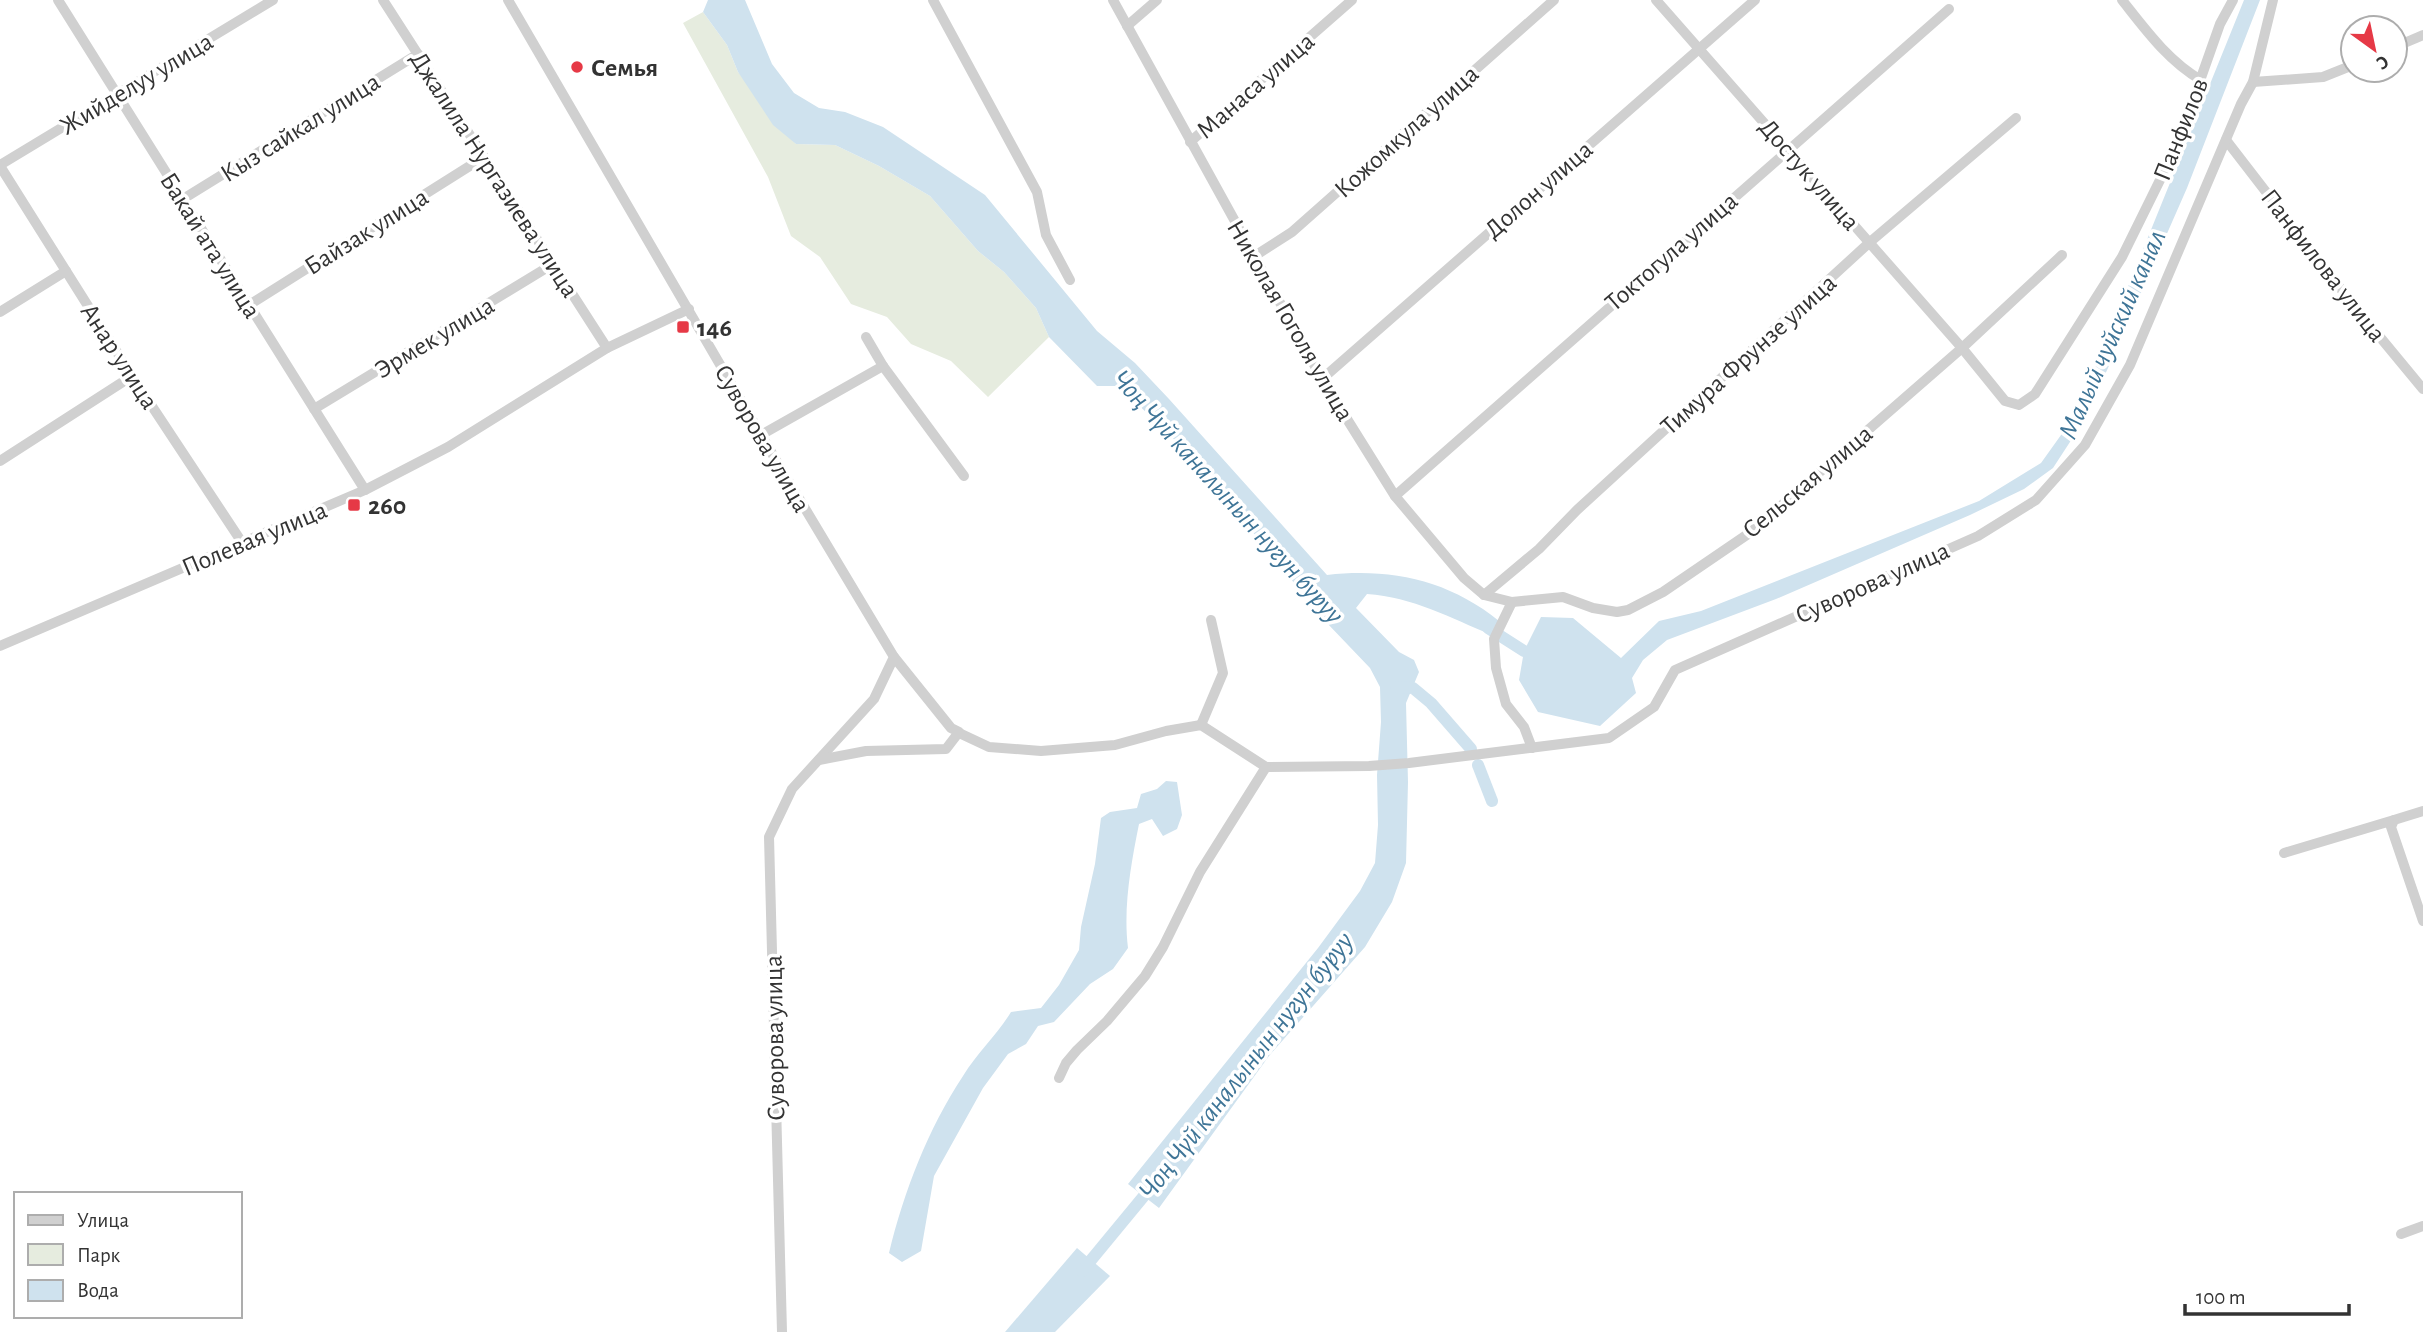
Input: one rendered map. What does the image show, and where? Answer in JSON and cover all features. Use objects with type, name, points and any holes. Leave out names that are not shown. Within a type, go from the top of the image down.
[{"type":"street","name":"Бакай ата улица","points":[[58,0],[365,490]]},
{"type":"street","name":"Жийделуу улица","points":[[0,165],[272,0]]},
{"type":"street","name":"Джалила Нургазиева улица","points":[[383,0],[607,348]]},
{"type":"street","name":"Суворова улица","points":[[508,0],[761,435],[894,657],[951,728],[989,747],[1041,751],[1115,745],[1201,725]]},
{"type":"street","points":[[933,0],[1037,192],[1046,235],[1070,280]]},
{"type":"street","name":"Николая Гоголя улица","points":[[1113,0],[1322,379],[1395,496],[1464,578],[1484,595],[1512,602]]},
{"type":"street","points":[[1127,26],[1157,0]]},
{"type":"street","name":"Манаса улица","points":[[1189,142],[1352,0]]},
{"type":"street","name":"Кожомкула улица","points":[[1253,257],[1292,232],[1554,0]]},
{"type":"street","name":"Достук улица","points":[[1656,0],[1962,348]]},
{"type":"street","name":"Долон улица","points":[[1322,379],[1755,0]]},
{"type":"street","points":[[2122,0],[2153,39],[2185,71],[2201,80]]},
{"type":"street","name":"Панфилов","points":[[1962,348],[2004,401],[2019,405],[2035,394],[2122,257],[2160,180],[2201,80],[2220,24],[2233,0]]},
{"type":"street","name":"Суворова улица","points":[[1266,767],[1369,766],[1609,738],[1654,707],[1675,670],[1978,536],[2036,500],[2085,445],[2130,365],[2225,141],[2253,82],[2273,0]]},
{"type":"street","name":"Токтогула улица","points":[[1395,496],[1949,9]]},
{"type":"street","name":"Кыз сайкал улица","points":[[183,199],[418,54]]},
{"type":"street","points":[[2253,82],[2323,77],[2339,71]]},
{"type":"street","name":"Тимура Фрунзе улица","points":[[1484,595],[1539,549],[1577,510],[1870,242],[2016,118]]},
{"type":"street","name":"Панфилова улица","points":[[2225,141],[2351,303],[2423,389]]},
{"type":"street","name":"Байзак улица","points":[[249,305],[484,158]]},
{"type":"street","name":"Анар улица","points":[[0,165],[132,376],[243,544]]},
{"type":"street","name":"Сельская улица","points":[[1512,602],[1563,597],[1593,608],[1617,612],[1628,610],[1653,598],[1751,532],[1962,348],[2062,255]]},
{"type":"street","name":"Эрмек улица","points":[[314,409],[553,264]]},
{"type":"street","points":[[0,312],[66,271]]},
{"type":"street","name":"Полевая улица","points":[[0,646],[365,490],[448,447],[607,348],[690,309]]},
{"type":"street","points":[[866,337],[883,366],[964,476]]},
{"type":"street","points":[[761,435],[883,366]]},
{"type":"street","points":[[0,461],[132,376]]},
{"type":"street","points":[[1512,602],[1494,639],[1496,668],[1506,704],[1524,727],[1532,748]]},
{"type":"street","points":[[1059,1078],[1066,1063],[1107,1021],[1145,976],[1163,947],[1200,872],[1266,767],[1201,725],[1223,673],[1211,620]]},
{"type":"street","name":"Суворова улица","points":[[782,1332],[769,837],[792,789],[874,699],[894,657]]},
{"type":"street","points":[[819,760],[866,751],[946,749],[959,732]]},
{"type":"street","points":[[2284,853],[2423,811]]},
{"type":"street","points":[[2395,820],[2391,827],[2423,921]]},
{"type":"street","points":[[2401,1234],[2423,1226]]},
{"type":"green space","points":[[703,12],[727,45],[738,72],[796,144],[835,145],[879,166],[930,196],[978,251],[1004,272],[1036,308],[1049,337],[988,397],[951,361],[911,344],[887,317],[851,304],[820,257],[791,236],[768,177],[683,23]]},
{"type":"water","points":[[708,0],[745,0],[772,64],[794,93],[819,108],[845,112],[883,127],[985,195],[1097,331],[1135,363],[1169,399],[1327,575],[1374,573],[1418,580],[1460,596],[1499,621],[1492,635],[1416,604],[1367,594],[1356,608],[1399,652],[1414,660],[1419,672],[1406,703],[1406,863],[1392,902],[1365,947],[1269,1056],[1159,1208],[1128,1184],[1318,948],[1360,891],[1375,863],[1380,687],[1370,668],[1326,622],[1188,453],[1119,386],[1097,386],[1049,337],[1036,308],[1004,272],[978,251],[930,196],[879,166],[835,145],[796,144],[773,125],[738,72],[727,45],[703,12]]},
{"type":"water","name":"Малый чуйский канал","points":[[2244,0],[2260,0],[2187,188],[2083,422],[2053,468],[2024,489],[1970,515],[1776,599],[1667,640],[1643,660],[1632,678],[1636,693],[1600,726],[1538,712],[1519,680],[1524,651],[1541,617],[1573,618],[1621,658],[1659,621],[1701,611],[1979,501],[2041,463],[2061,435],[2089,383]]},
{"type":"water","points":[[1166,781],[1177,782],[1182,815],[1177,829],[1163,836],[1152,819],[1139,824],[1127,901],[1128,948],[1113,969],[1090,984],[1054,1022],[1038,1026],[1026,1044],[1008,1054],[983,1088],[934,1176],[921,1251],[902,1262],[889,1253],[895,1230],[918,1161],[950,1096],[1011,1012],[1041,1008],[1059,985],[1079,950],[1101,818],[1110,812],[1137,808],[1141,794],[1157,789]]},
{"type":"water","points":[[1077,1248],[1110,1276],[1055,1332],[1005,1332]]},
{"type":"waterway","points":[[1488,628],[1524,651]]},
{"type":"waterway","points":[[1396,687],[1413,688],[1431,703],[1471,749]]},
{"type":"waterway","points":[[1478,765],[1492,801]]},
{"type":"waterway","name":"Чоң Чүй каналынын нугун буруу","points":[[1082,1271],[1153,1185]]},
{"type":"place","name":"Семья","points":[[577,67]]},
{"type":"place","name":"146","points":[[683,327]]},
{"type":"place","name":"260","points":[[354,505]]}]
